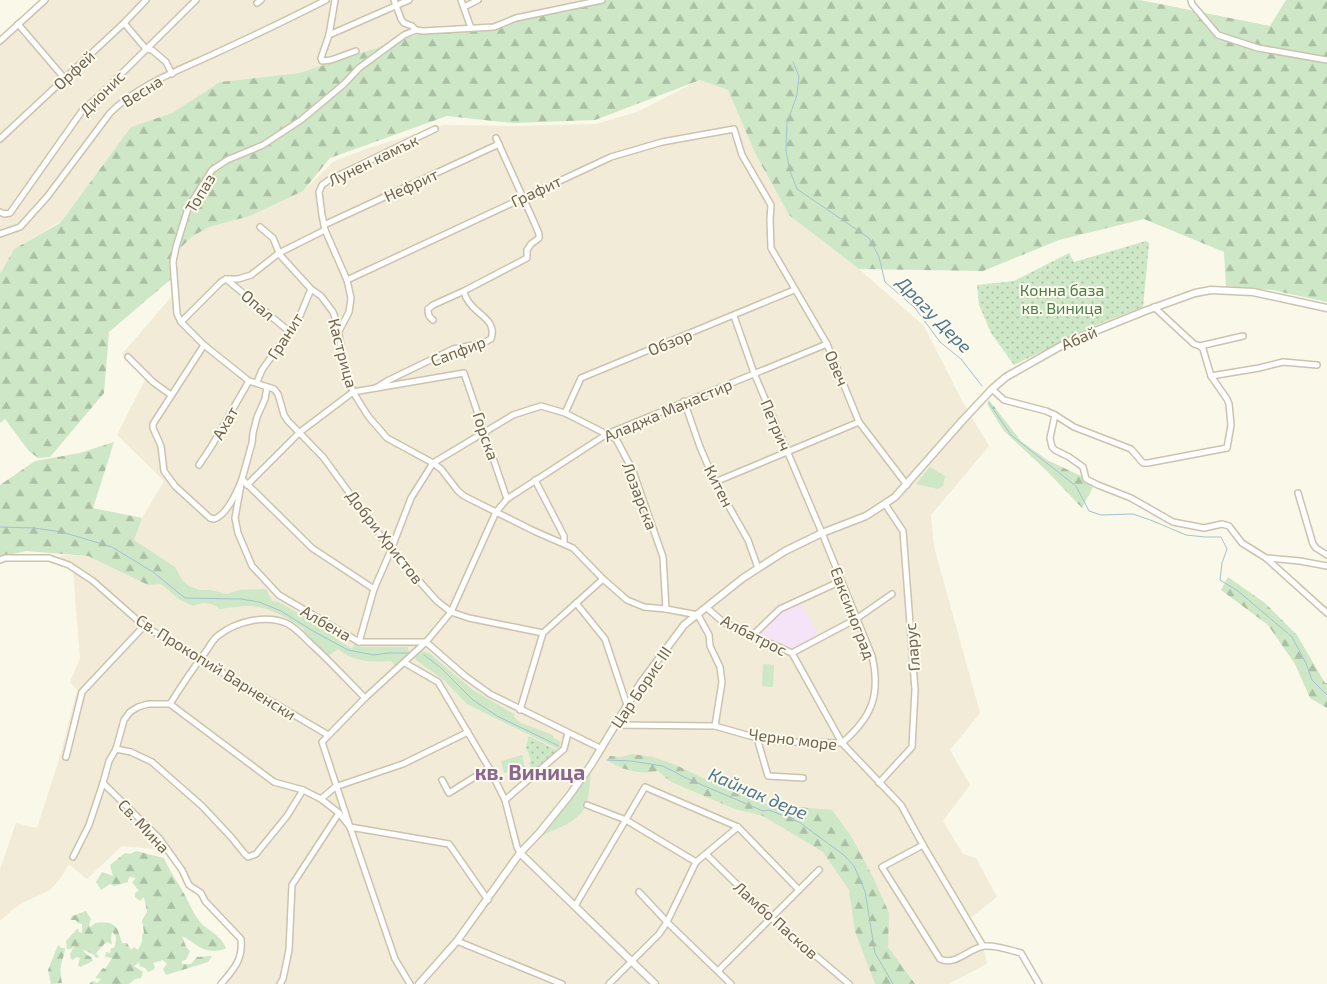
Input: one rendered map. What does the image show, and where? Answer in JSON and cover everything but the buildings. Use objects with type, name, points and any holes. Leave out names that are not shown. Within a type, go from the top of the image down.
[{"type":"street","points":[[0,41],[45,0]]},
{"type":"street","name":"Орфей","points":[[0,139],[124,24],[146,0]]},
{"type":"street","name":"Дионис","points":[[0,212],[4,214],[10,213],[82,111],[196,0]]},
{"type":"street","name":"Весна","points":[[0,234],[20,227],[48,197],[110,113],[121,102],[172,74],[326,0]]},
{"type":"street","points":[[335,0],[329,35],[321,58],[322,60],[332,60],[356,51]]},
{"type":"street","points":[[329,35],[395,3],[409,0]]},
{"type":"street","points":[[461,0],[471,28]]},
{"type":"street","points":[[464,7],[478,0]]},
{"type":"street","points":[[395,3],[404,23],[423,32],[494,27],[516,18],[602,0]]},
{"type":"street","points":[[1191,0],[1192,4],[1218,36],[1258,48],[1327,60]]},
{"type":"street","points":[[18,24],[64,79]]},
{"type":"street","points":[[124,24],[146,49],[152,50],[166,62],[172,74]]},
{"type":"street","name":"Топаз","points":[[181,322],[176,307],[173,262],[188,208],[212,170],[227,160],[263,145],[301,120],[344,84],[359,68],[404,35],[416,30]]},
{"type":"street","name":"Лунен камък","points":[[325,228],[319,192],[322,185],[435,129]]},
{"type":"street","name":"Графит","points":[[347,280],[611,157],[662,142],[734,129],[742,155],[771,205],[771,248]]},
{"type":"street","points":[[433,320],[429,317],[428,309],[433,305],[527,258],[527,250],[538,238],[539,234],[524,197],[496,138]]},
{"type":"street","name":"Нефрит","points":[[226,279],[238,279],[251,275],[279,253],[325,228],[499,144]]},
{"type":"street","name":"Кастрица","points":[[260,227],[273,238],[279,253],[311,289],[321,296],[333,312],[352,392],[368,416],[387,438],[433,463],[441,469],[458,491],[534,531],[564,543],[583,557],[603,579],[627,600],[644,607],[698,615]]},
{"type":"street","points":[[325,228],[347,280],[351,298],[349,312],[338,333]]},
{"type":"street","name":"Овеч","points":[[771,248],[827,344],[859,422],[907,485]]},
{"type":"street","points":[[226,279],[181,322],[204,345],[249,381],[257,382],[267,387]]},
{"type":"street","name":"Опал","points":[[226,279],[290,332]]},
{"type":"street","name":"Гранит","points":[[257,382],[262,370],[299,318],[311,289]]},
{"type":"street","name":"Обзор","points":[[565,413],[581,378],[794,290]]},
{"type":"street","name":"Абай","points":[[927,461],[992,389],[1021,368],[1068,342],[1154,308],[1195,293],[1224,290],[1253,292],[1327,308]]},
{"type":"street","name":"Сапфир","points":[[373,390],[389,380],[454,349],[483,343],[491,339],[492,331],[489,321],[467,300],[464,291]]},
{"type":"street","points":[[1154,308],[1194,344],[1200,346],[1243,336]]},
{"type":"street","name":"Петрич","points":[[734,316],[754,373],[822,533]]},
{"type":"street","name":"Аладжа Манастир","points":[[328,734],[412,656],[451,612],[496,512],[507,499],[607,434],[827,344]]},
{"type":"street","points":[[204,345],[154,424],[164,470],[175,486],[210,518],[214,519],[220,516],[235,497],[242,479],[312,548],[374,589]]},
{"type":"street","points":[[992,389],[1004,400],[1046,411],[1074,427],[1132,449],[1143,463],[1222,450],[1227,448],[1229,444],[1231,425],[1228,399],[1211,376],[1203,349],[1200,346]]},
{"type":"street","points":[[128,357],[153,382],[171,395]]},
{"type":"street","points":[[1211,376],[1283,362],[1317,365]]},
{"type":"street","name":"Горска","points":[[373,390],[464,373],[507,499]]},
{"type":"street","name":"Ахат","points":[[199,465],[211,448],[249,381]]},
{"type":"street","name":"Добри Христов","points":[[267,387],[274,389],[278,394],[284,415],[293,428],[300,432],[323,457],[391,550],[437,601],[451,612],[469,618],[543,633]]},
{"type":"street","name":"Албена","points":[[267,387],[265,399],[257,417],[235,518],[238,533],[252,566],[279,595],[359,642],[426,642]]},
{"type":"street","points":[[247,485],[300,432],[352,392],[373,390]]},
{"type":"street","name":"Китен","points":[[684,401],[715,482],[748,540],[758,568]]},
{"type":"street","name":"Лозарска","points":[[433,463],[513,414],[541,406],[565,413],[616,439],[633,471],[663,557],[666,609]]},
{"type":"street","points":[[1055,415],[1050,438],[1052,447],[1083,467],[1086,478],[1098,485],[1131,498],[1173,522],[1204,528],[1222,524],[1229,526],[1242,543],[1266,558],[1327,613]]},
{"type":"street","points":[[715,482],[859,422]]},
{"type":"street","name":"Цар Борис III","points":[[419,984],[457,941],[520,853],[569,796],[640,684],[684,625],[744,578],[785,551],[822,533],[866,516],[885,504],[907,485],[927,461]]},
{"type":"street","points":[[359,642],[374,589],[411,498],[433,463]]},
{"type":"street","points":[[535,480],[564,536],[564,543]]},
{"type":"street","points":[[1298,493],[1313,544],[1327,555]]},
{"type":"street","name":"Гларус","points":[[879,783],[912,748],[915,690],[903,531],[885,504]]},
{"type":"street","name":"Евксиноград","points":[[822,533],[872,656],[876,674],[876,685],[870,708],[855,732],[842,743]]},
{"type":"street","name":"Св. Прокопий Варненски","points":[[0,560],[5,558],[38,557],[49,558],[70,565],[93,581],[144,626],[328,734]]},
{"type":"street","points":[[1266,558],[1327,566]]},
{"type":"street","points":[[520,710],[543,633],[603,579]]},
{"type":"street","points":[[753,635],[780,608],[841,581]]},
{"type":"street","points":[[792,653],[856,619],[892,594]]},
{"type":"street","points":[[576,603],[605,639],[627,705]]},
{"type":"street","name":"Албатрос","points":[[707,608],[723,622],[792,653],[842,743]]},
{"type":"street","points":[[698,615],[709,634],[710,646],[720,667],[722,682],[715,726]]},
{"type":"street","points":[[170,704],[199,660],[218,636],[228,629],[254,620],[277,621],[297,630],[365,698]]},
{"type":"street","points":[[66,757],[82,692],[144,626]]},
{"type":"street","points":[[426,642],[465,676],[490,694],[600,748]]},
{"type":"street","points":[[405,662],[438,682],[490,768],[505,800],[516,847],[520,853],[655,984]]},
{"type":"street","points":[[73,857],[90,824],[109,761],[116,749],[121,729],[130,712],[148,704],[170,704],[274,782],[304,790],[321,799],[339,812],[350,827],[449,844],[488,900]]},
{"type":"street","name":"Черно море","points":[[615,725],[715,726],[757,738],[787,742],[842,743],[901,805],[922,845],[983,946]]},
{"type":"street","points":[[321,799],[335,787],[403,764],[468,732]]},
{"type":"street","points":[[505,800],[564,749],[568,733]]},
{"type":"street","points":[[328,734],[322,742],[335,787],[396,959],[410,984]]},
{"type":"street","points":[[757,738],[768,776],[803,778]]},
{"type":"street","points":[[116,749],[131,752],[152,762],[202,806],[245,855],[252,856],[258,852],[287,816],[304,790]]},
{"type":"street","points":[[442,780],[449,793],[490,768]]},
{"type":"street","name":"Св. Мина","points":[[103,783],[159,838],[182,870],[189,884],[201,893],[205,901],[241,939],[240,959],[221,984]]},
{"type":"street","points":[[575,906],[645,787],[738,827],[799,890]]},
{"type":"street","points":[[587,805],[626,820],[696,862]]},
{"type":"street","points":[[280,984],[283,979],[289,950],[292,885],[339,812]]},
{"type":"street","points":[[609,984],[659,934],[667,922],[696,862],[738,827]]},
{"type":"street","points":[[922,845],[882,867],[940,959],[947,961],[983,946],[999,946],[1020,953],[1039,984]]},
{"type":"street","name":"Ламбо Пасков","points":[[706,854],[770,917],[849,984]]},
{"type":"street","points":[[718,971],[819,870]]},
{"type":"street","points":[[639,892],[731,984]]},
{"type":"street","points":[[457,941],[562,984]]},
{"type":"shaded area","points":[[45,0],[602,0],[494,27],[337,61],[299,73],[220,82],[172,113],[131,127],[61,221],[14,249],[0,274],[0,41]]},
{"type":"shaded area","points":[[700,80],[728,90],[755,153],[789,215],[859,269],[924,326],[962,401],[989,446],[931,515],[934,547],[980,713],[950,750],[970,785],[943,821],[963,854],[976,858],[997,897],[969,919],[983,946],[987,964],[948,984],[225,984],[236,971],[241,960],[244,940],[239,932],[179,871],[162,850],[122,846],[87,879],[69,864],[60,879],[50,890],[22,903],[0,921],[0,869],[16,823],[37,828],[61,753],[77,690],[70,682],[80,658],[73,570],[59,564],[61,555],[88,556],[148,585],[174,567],[133,540],[142,518],[164,481],[117,435],[145,380],[122,354],[173,295],[171,279],[175,253],[193,236],[209,227],[250,216],[303,191],[334,161],[369,148],[443,125],[596,124],[637,112]]},
{"type":"shaded area","points":[[800,602],[818,635],[791,649],[759,633],[781,611]]},
{"type":"green space","points":[[602,0],[1140,0],[1270,26],[1286,0],[1327,0],[1327,302],[1272,290],[1226,286],[1224,252],[1144,219],[1059,240],[983,271],[859,269],[789,215],[755,153],[728,90],[700,80],[595,120],[513,123],[447,116],[330,158],[303,191],[250,216],[209,227],[193,236],[175,253],[171,279],[109,332],[104,393],[50,457],[38,458],[29,451],[5,419],[0,423],[0,274],[14,249],[60,223],[131,127],[172,113],[220,82],[299,73],[433,30],[494,27],[516,18]]},
{"type":"green space","name":"Конна база кв. Виница","points":[[1146,241],[1149,243],[1143,307],[1101,323],[1014,365],[991,333],[979,305],[977,285],[1014,281],[1069,253],[1074,262]]},
{"type":"green space","points":[[989,400],[1021,441],[1047,460],[1081,476],[1093,487],[1082,508],[1047,471],[1004,431],[987,404]]},
{"type":"green space","points":[[114,442],[93,508],[142,518],[134,540],[175,567],[161,584],[148,585],[88,556],[26,551],[0,557],[0,485],[35,461],[80,453]]},
{"type":"green space","points":[[930,467],[945,476],[943,486],[938,489],[916,484]]},
{"type":"green space","points":[[175,567],[182,580],[189,586],[199,590],[210,590],[227,594],[239,590],[266,589],[272,601],[278,602],[327,626],[335,638],[352,649],[354,644],[362,647],[408,647],[409,653],[397,668],[391,661],[357,659],[338,649],[327,657],[302,633],[304,629],[270,610],[255,606],[220,609],[207,603],[193,606],[180,600],[161,584]]},
{"type":"green space","points":[[1228,577],[1265,603],[1297,635],[1325,683],[1327,683],[1327,708],[1310,698],[1295,664],[1268,625],[1221,590]]},
{"type":"green space","points":[[422,651],[429,653],[473,690],[514,714],[514,717],[521,723],[553,735],[554,738],[561,742],[558,749],[467,704],[445,681],[415,659],[416,655]]},
{"type":"green space","points":[[763,664],[774,665],[773,687],[762,686]]},
{"type":"green space","points":[[529,736],[556,750],[557,754],[533,774],[526,747]]},
{"type":"green space","points":[[632,754],[653,757],[676,765],[700,777],[736,789],[763,804],[832,810],[851,836],[872,875],[889,913],[888,947],[915,984],[875,984],[855,931],[849,890],[823,852],[763,816],[735,809],[671,782],[658,771],[631,771],[612,764],[607,760],[610,756],[621,757]]},
{"type":"green space","points":[[522,755],[525,768],[504,773],[501,761]]},
{"type":"green space","points":[[591,765],[588,797],[580,815],[573,821],[534,839]]},
{"type":"green space","points":[[136,851],[164,858],[200,922],[222,940],[226,949],[218,951],[207,950],[182,936],[186,947],[190,951],[186,960],[182,961],[182,964],[191,964],[197,957],[212,956],[208,962],[166,975],[163,969],[167,964],[163,960],[153,963],[155,967],[148,972],[145,968],[139,966],[140,962],[134,966],[143,972],[141,978],[135,979],[129,984],[89,984],[93,981],[97,983],[101,979],[95,978],[103,968],[105,969],[112,958],[105,957],[106,952],[110,953],[111,948],[114,948],[116,937],[112,932],[112,944],[106,942],[96,953],[99,957],[96,958],[82,949],[93,961],[80,967],[78,965],[80,958],[71,959],[70,954],[75,944],[71,949],[67,949],[66,941],[78,928],[79,932],[82,933],[82,924],[77,923],[76,920],[70,920],[72,916],[86,911],[91,919],[89,925],[91,927],[95,923],[114,925],[117,928],[122,943],[127,943],[131,950],[134,947],[138,950],[144,933],[142,920],[147,912],[144,897],[140,901],[135,897],[135,893],[139,891],[132,882],[136,878],[129,877],[128,882],[114,886],[110,884],[101,890],[96,882],[102,872],[113,876],[110,865],[125,853],[130,854]]},
{"type":"green space","points":[[58,945],[65,948],[61,963],[62,983],[51,984],[48,970]]},
{"type":"waterway","name":"Драгу Дере","points":[[793,62],[799,76],[797,95],[787,123],[786,151],[790,171],[797,189],[869,238],[879,257],[885,282],[915,308],[940,342],[961,359],[982,386]]},
{"type":"waterway","name":"Драгу Дере","points":[[989,403],[1011,435],[1076,486],[1089,511],[1101,515],[1133,514],[1186,535],[1221,537],[1227,549],[1222,563],[1220,580],[1238,591],[1292,637],[1306,663],[1312,680],[1327,695]]},
{"type":"waterway","name":"Кайнак дере","points":[[0,527],[34,528],[62,532],[112,547],[153,572],[185,598],[241,599],[259,602],[281,611],[348,650],[374,655],[409,653]]},
{"type":"waterway","name":"Кайнак дере","points":[[424,655],[441,668],[473,700],[497,716],[559,746]]},
{"type":"waterway","name":"Кайнак дере","points":[[607,760],[631,761],[663,766],[686,778],[763,811],[769,810],[799,822],[845,856],[854,866],[865,891],[875,953],[893,984]]},
{"type":"district","name":"кв. Виница","points":[[530,773]]}]
